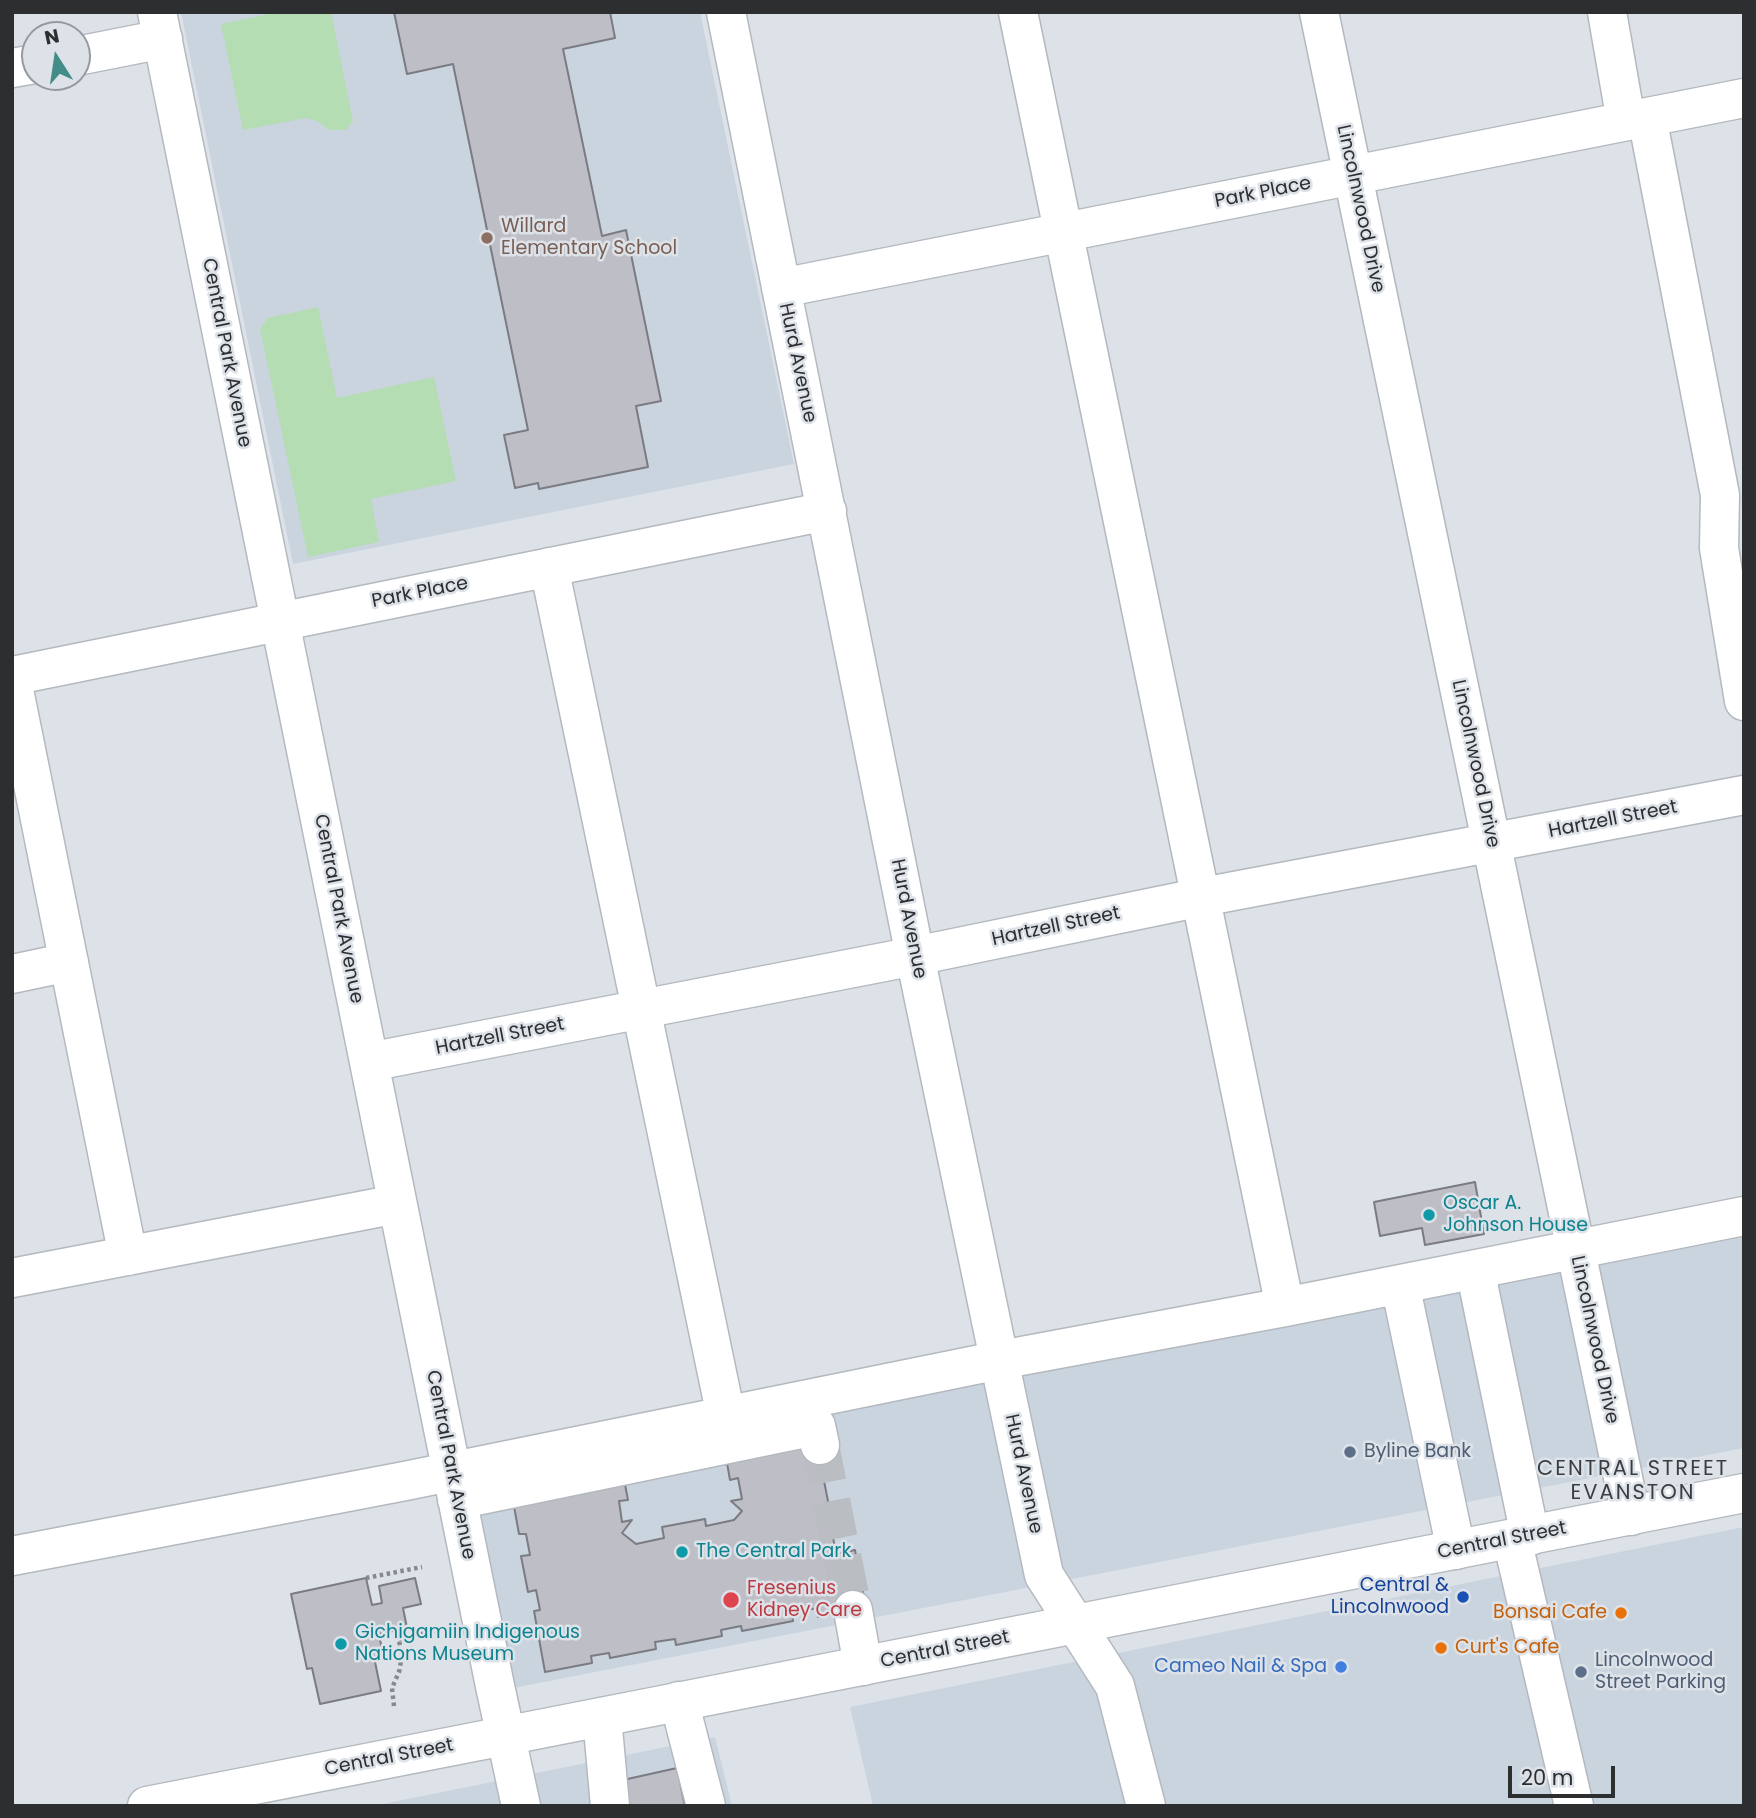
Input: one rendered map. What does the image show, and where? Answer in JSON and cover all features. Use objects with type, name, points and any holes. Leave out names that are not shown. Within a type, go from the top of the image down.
[{"type":"street","name":"Hurd Avenue","points":[[726,12],[915,956],[1044,1575],[1115,1686],[1146,1806]]},
{"type":"street","points":[[1018,12],[1285,1307]]},
{"type":"street","name":"Lincolnwood Drive","points":[[1319,12],[1631,1516]]},
{"type":"street","points":[[1607,12],[1732,493],[1719,548],[1744,701]]},
{"type":"street","points":[[91,51],[160,26]]},
{"type":"street","name":"Central Park Avenue","points":[[160,26],[521,1806]]},
{"type":"street","name":"Park Place","points":[[782,288],[1744,98]]},
{"type":"street","name":"Park Place","points":[[12,678],[827,511]]},
{"type":"street","points":[[549,567],[726,1416]]},
{"type":"street","points":[[12,678],[128,1256]]},
{"type":"street","name":"Hartzell Street","points":[[369,1062],[915,956],[1202,897],[1744,795]]},
{"type":"street","points":[[12,974],[69,962]]},
{"type":"street","points":[[12,1278],[397,1204]]},
{"type":"street","points":[[454,1486],[726,1416],[1000,1360],[1285,1307],[1744,1216]]},
{"type":"street","points":[[1475,1269],[1521,1537],[1574,1806]]},
{"type":"street","points":[[1401,1284],[1456,1550]]},
{"type":"street","points":[[12,1556],[816,1426],[820,1445]]},
{"type":"street","name":"Central Street","points":[[147,1806],[1744,1493]]},
{"type":"street","points":[[853,1610],[863,1666]]},
{"type":"street","points":[[679,1701],[706,1806]]},
{"type":"street","points":[[602,1717],[610,1806]]},
{"type":"path","points":[[366,1578],[422,1567]]},
{"type":"path","points":[[394,1706],[392,1688],[402,1656],[397,1630]]},
{"type":"path","points":[[399,1639],[434,1631]]},
{"type":"shaded area","name":"Willard Elementary School","points":[[181,12],[700,12],[794,464],[293,564]]},
{"type":"shaded area","points":[[1744,1221],[1744,1448],[503,1690],[462,1475]]},
{"type":"shaded area","points":[[1744,1527],[1744,1806],[873,1806],[850,1707]]},
{"type":"shaded area","points":[[715,1737],[732,1806],[373,1806]]},
{"type":"green space","points":[[279,12],[331,12],[353,121],[346,130],[329,130],[317,121],[306,118],[243,130],[221,24]]},
{"type":"green space","points":[[318,307],[337,398],[434,377],[456,481],[371,499],[379,542],[308,557],[260,329],[268,318]]},
{"type":"building","points":[[394,12],[610,12],[615,38],[563,49],[602,236],[626,230],[661,401],[636,406],[648,467],[539,489],[538,483],[515,488],[504,435],[528,430],[453,64],[407,74]]},
{"type":"building","name":"Oscar A. Johnson House","points":[[1475,1182],[1484,1234],[1425,1245],[1422,1228],[1380,1236],[1374,1202]]},
{"type":"building","name":"The Central Park","points":[[832,1435],[840,1478],[824,1481],[829,1506],[844,1503],[848,1523],[831,1526],[836,1554],[855,1550],[866,1608],[818,1617],[817,1608],[792,1613],[793,1621],[742,1631],[741,1626],[721,1630],[722,1636],[676,1645],[675,1639],[655,1642],[656,1649],[610,1658],[609,1653],[591,1656],[592,1663],[545,1672],[534,1611],[540,1610],[536,1590],[528,1592],[521,1556],[530,1555],[526,1534],[519,1534],[512,1495],[623,1474],[628,1500],[619,1501],[622,1522],[632,1520],[622,1533],[636,1544],[664,1538],[662,1527],[705,1519],[706,1526],[734,1520],[742,1511],[731,1501],[742,1499],[738,1478],[730,1480],[726,1457]]},
{"type":"building","name":"Gichigamiin Indigenous Nations Museum","points":[[366,1578],[372,1605],[382,1603],[379,1586],[415,1578],[421,1604],[403,1608],[407,1628],[379,1634],[383,1655],[374,1657],[381,1691],[320,1704],[312,1668],[307,1669],[291,1594]]},
{"type":"building","points":[[677,1768],[685,1806],[629,1806],[623,1780]]},
{"type":"tunnel","points":[[820,1445],[853,1610]]},
{"type":"place","name":"Willard Elementary School","points":[[487,238]]},
{"type":"place","name":"Oscar A. Johnson House","points":[[1429,1215]]},
{"type":"place","name":"Byline Bank","points":[[1350,1452]]},
{"type":"place","name":"The Central Park","points":[[682,1552]]},
{"type":"place","name":"Central & Lincolnwood","points":[[1463,1597]]},
{"type":"place","name":"Fresenius Kidney Care","points":[[731,1600]]},
{"type":"place","name":"Bonsai Cafe","points":[[1621,1613]]},
{"type":"place","name":"Gichigamiin Indigenous Nations Museum","points":[[341,1644]]},
{"type":"place","name":"Curt's Cafe","points":[[1441,1648]]},
{"type":"place","name":"Cameo Nail & Spa","points":[[1341,1667]]},
{"type":"place","name":"Lincolnwood Street Parking","points":[[1581,1672]]},
{"type":"district","name":"CENTRAL STREET EVANSTON","points":[[1633,1482]]}]
